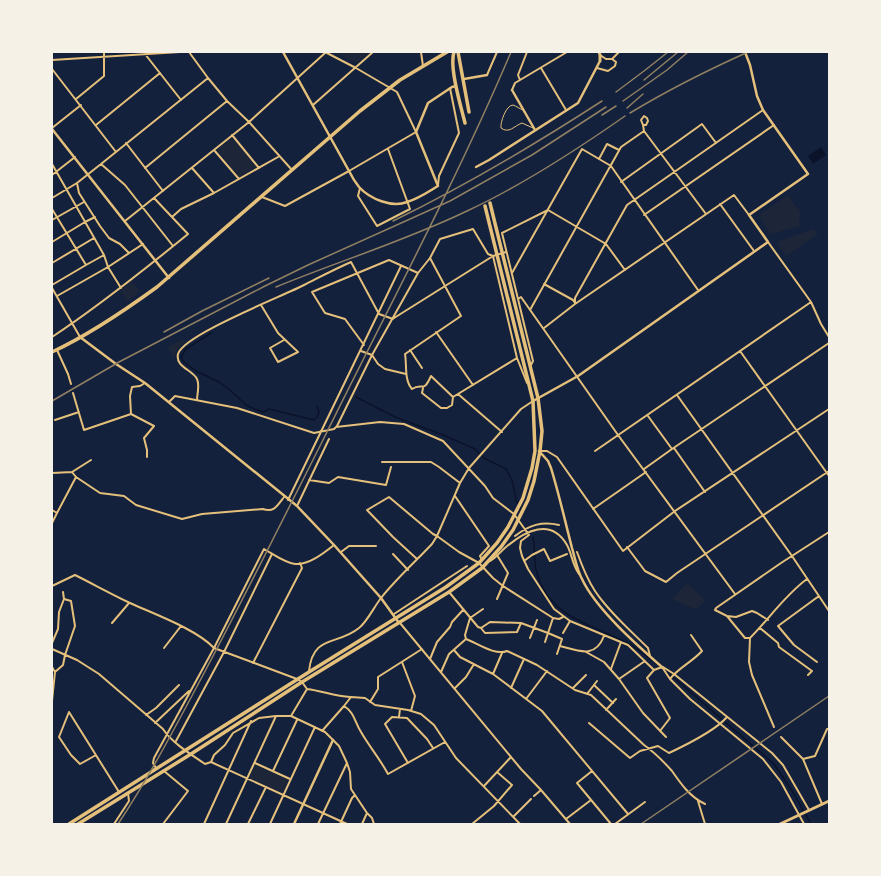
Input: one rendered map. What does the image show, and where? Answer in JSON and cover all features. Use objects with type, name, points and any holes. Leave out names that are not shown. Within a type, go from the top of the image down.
[{"type":"highway","points":[[52,352],[132,306],[169,278],[330,136],[386,90],[446,52]]},
{"type":"highway","points":[[454,52],[452,58],[456,86],[465,124]]},
{"type":"highway","points":[[458,52],[469,112]]},
{"type":"highway","points":[[78,824],[191,754],[302,682],[449,592],[482,568],[513,530],[528,500],[538,468],[542,431],[538,398],[490,203]]},
{"type":"highway","points":[[69,824],[297,679],[446,587],[480,561],[497,543],[508,527],[523,498],[532,468],[534,451],[533,401],[485,206]]},
{"type":"main road","points":[[599,53],[600,60]]},
{"type":"main road","points":[[780,824],[829,801]]},
{"type":"street","points":[[76,99],[104,76],[104,52]]},
{"type":"street","points":[[52,60],[180,52]]},
{"type":"street","points":[[189,52],[208,78],[228,101],[249,122],[278,157],[292,170]]},
{"type":"street","points":[[283,52],[360,188],[380,201],[401,204],[408,202],[438,186]]},
{"type":"street","points":[[125,221],[249,122],[325,52],[397,92],[416,132],[438,186]]},
{"type":"street","points":[[313,105],[373,52]]},
{"type":"street","points":[[421,52],[422,66]]},
{"type":"street","points":[[464,79],[487,75],[497,52]]},
{"type":"street","points":[[520,80],[518,75],[528,52]]},
{"type":"street","points":[[535,130],[512,90],[515,83],[567,52]]},
{"type":"street","points":[[599,53],[606,59],[612,59],[619,52]]},
{"type":"street","points":[[145,54],[182,100]]},
{"type":"street","points":[[745,54],[750,65],[757,96],[763,110],[808,174],[749,215]]},
{"type":"street","points":[[596,67],[608,72],[615,66],[616,62],[612,59]]},
{"type":"street","points":[[476,167],[578,103],[600,60]]},
{"type":"street","points":[[541,68],[566,110]]},
{"type":"street","points":[[52,69],[116,152]]},
{"type":"street","points":[[96,125],[160,74]]},
{"type":"street","points":[[52,198],[76,183],[101,164],[208,78]]},
{"type":"street","points":[[262,197],[285,206],[349,171],[416,132],[428,103],[450,88],[456,86]]},
{"type":"street","points":[[438,186],[439,176],[459,133],[450,88]]},
{"type":"street","points":[[145,168],[228,101]]},
{"type":"street","points":[[80,105],[52,129],[169,278]]},
{"type":"street","points":[[575,304],[575,298],[627,205],[763,110]]},
{"type":"street","points":[[621,182],[702,124],[716,143]]},
{"type":"street","points":[[644,125],[644,131],[706,214]]},
{"type":"street","points":[[644,215],[774,125]]},
{"type":"street","points":[[530,310],[619,150],[644,131]]},
{"type":"street","points":[[232,135],[259,168]]},
{"type":"street","points":[[126,143],[163,191]]},
{"type":"street","points":[[598,159],[607,144],[619,150]]},
{"type":"street","points":[[360,188],[358,196],[377,226],[410,209],[388,148]]},
{"type":"street","points":[[512,273],[582,149],[611,166],[633,200],[698,290]]},
{"type":"street","points":[[214,150],[239,179]]},
{"type":"street","points":[[52,175],[74,157]]},
{"type":"street","points":[[172,217],[181,209],[214,193],[278,157]]},
{"type":"street","points":[[52,164],[121,288]]},
{"type":"street","points":[[101,164],[125,185],[173,246]]},
{"type":"street","points":[[192,168],[214,193]]},
{"type":"street","points":[[76,183],[79,193],[109,238],[120,244],[129,253]]},
{"type":"street","points":[[544,328],[575,304],[734,195],[811,302],[829,337]]},
{"type":"street","points":[[52,337],[121,288],[188,234],[154,198]]},
{"type":"street","points":[[52,220],[84,201]]},
{"type":"street","points":[[720,204],[754,251]]},
{"type":"street","points":[[52,209],[86,265]]},
{"type":"street","points":[[548,210],[606,244],[625,270]]},
{"type":"street","points":[[530,365],[533,361],[502,233],[548,210]]},
{"type":"street","points":[[52,242],[95,217]]},
{"type":"street","points":[[336,427],[372,355],[418,273],[430,258],[440,238],[473,229],[488,254],[493,256]]},
{"type":"street","points":[[52,263],[94,238]]},
{"type":"street","points":[[309,672],[316,650],[322,644],[349,634],[360,628],[381,598],[432,544],[438,536],[454,495],[469,468],[521,409],[578,376],[768,242]]},
{"type":"street","points":[[57,296],[108,267],[143,244]]},
{"type":"street","points":[[393,319],[493,256],[506,252]]},
{"type":"street","points":[[104,255],[52,286],[80,337],[116,364],[145,383],[296,506],[341,552],[381,598],[511,757],[570,824]]},
{"type":"street","points":[[493,256],[517,358],[522,373],[530,388]]},
{"type":"street","points":[[423,388],[416,387],[412,389],[409,386],[405,354],[461,316],[430,258]]},
{"type":"street","points":[[364,345],[345,319],[325,313],[312,292],[389,260],[418,273]]},
{"type":"street","points":[[197,400],[197,378],[180,364],[178,360],[178,354],[184,345],[220,323],[351,262],[379,314],[393,319]]},
{"type":"street","points":[[288,500],[401,266]]},
{"type":"street","points":[[544,284],[573,300],[575,304]]},
{"type":"street","points":[[518,299],[522,297],[618,436],[644,469],[735,594]]},
{"type":"street","points":[[596,451],[811,302]]},
{"type":"street","points":[[261,305],[278,333],[298,352],[278,362],[270,348],[284,340]]},
{"type":"street","points":[[436,332],[474,385]]},
{"type":"street","points":[[644,469],[829,343]]},
{"type":"street","points":[[57,350],[71,384]]},
{"type":"street","points":[[410,350],[422,368]]},
{"type":"street","points":[[361,351],[372,355],[378,364],[385,369],[407,375]]},
{"type":"street","points":[[740,351],[829,476]]},
{"type":"street","points":[[453,397],[517,358]]},
{"type":"street","points":[[431,376],[453,397],[452,405],[447,408],[441,408],[422,393],[423,388],[427,385],[431,376]]},
{"type":"street","points":[[131,414],[130,396],[132,387],[140,386],[145,383]]},
{"type":"street","points":[[74,393],[84,430],[131,414],[154,426],[144,438],[147,457]]},
{"type":"street","points":[[458,394],[502,432]]},
{"type":"street","points":[[677,395],[829,610]]},
{"type":"street","points":[[169,402],[176,396],[237,408],[314,433],[334,429],[336,427],[380,422],[404,424],[443,441],[485,486],[493,498],[514,514],[526,528],[529,535],[521,541],[520,548],[524,561],[554,609],[570,621],[628,645],[654,670]]},
{"type":"street","points":[[534,451],[547,451],[557,457],[622,551],[675,511],[829,409]]},
{"type":"street","points":[[55,420],[79,412]]},
{"type":"street","points":[[648,416],[705,492]]},
{"type":"street","points":[[296,506],[329,439]]},
{"type":"street","points":[[540,451],[548,461],[551,468],[581,578]]},
{"type":"street","points":[[52,473],[72,472],[92,460]]},
{"type":"street","points":[[382,462],[431,462],[439,466],[460,483]]},
{"type":"street","points":[[309,480],[329,483],[338,477],[386,485],[391,466]]},
{"type":"street","points":[[627,547],[645,571],[666,582],[676,573],[829,471]]},
{"type":"street","points":[[72,472],[76,477],[100,493],[124,496],[136,505],[182,519],[202,514],[263,509],[268,511],[275,509],[284,497]]},
{"type":"street","points":[[593,509],[646,472]]},
{"type":"street","points":[[52,523],[76,477]]},
{"type":"street","points":[[454,495],[489,546],[480,556],[482,568],[503,586],[554,618],[559,619],[563,617]]},
{"type":"street","points":[[418,559],[393,537],[367,510],[389,497],[433,534],[438,536],[459,552],[480,561]]},
{"type":"street","points":[[52,510],[57,513]]},
{"type":"street","points":[[515,536],[526,528],[538,524],[552,523],[559,525]]},
{"type":"street","points":[[487,563],[494,559],[507,546],[530,531],[538,528],[547,529],[559,534],[567,545],[574,566],[594,599],[624,631],[662,667],[674,674],[772,753],[782,765],[808,811]]},
{"type":"street","points":[[768,620],[752,611],[736,617],[727,616],[715,610],[735,594],[829,532]]},
{"type":"street","points":[[156,768],[153,763],[154,758],[214,648],[264,549],[296,564],[310,561],[334,545]]},
{"type":"street","points":[[341,552],[349,546],[376,546]]},
{"type":"street","points":[[524,561],[544,549],[550,561],[567,554]]},
{"type":"street","points":[[578,552],[585,573],[596,592],[648,648],[650,656]]},
{"type":"street","points":[[176,742],[224,652],[272,554]]},
{"type":"street","points":[[393,554],[408,570]]},
{"type":"street","points":[[497,555],[508,573],[497,599]]},
{"type":"street","points":[[253,663],[302,568],[300,563]]},
{"type":"street","points":[[394,614],[468,566]]},
{"type":"street","points":[[52,586],[75,575],[129,603],[181,626],[208,641],[214,648],[297,679],[307,688],[334,695],[360,697],[375,705],[421,714],[434,725],[456,758],[514,816],[520,824]]},
{"type":"street","points":[[774,728],[752,675],[749,662],[750,638],[768,620],[773,612],[807,579]]},
{"type":"street","points":[[52,643],[58,629],[59,612],[64,599],[64,592]]},
{"type":"street","points":[[449,592],[470,618],[485,633],[517,632],[521,623]]},
{"type":"street","points":[[817,662],[794,645],[778,626],[819,596]]},
{"type":"street","points":[[55,672],[63,665],[75,626],[71,601],[64,599]]},
{"type":"street","points":[[112,624],[129,603]]},
{"type":"street","points":[[466,639],[465,635],[470,618],[483,609]]},
{"type":"street","points":[[430,659],[437,642],[450,628],[452,622],[463,610]]},
{"type":"street","points":[[727,616],[745,638],[750,638]]},
{"type":"street","points":[[545,642],[554,618]]},
{"type":"street","points":[[530,638],[537,620]]},
{"type":"street","points":[[563,633],[570,621]]},
{"type":"street","points":[[481,628],[490,622],[521,623],[562,639],[556,654]]},
{"type":"street","points":[[164,648],[181,626]]},
{"type":"street","points":[[760,628],[778,643],[779,647],[812,670],[808,675]]},
{"type":"street","points":[[670,679],[702,651],[691,635]]},
{"type":"street","points":[[586,652],[597,648],[604,636]]},
{"type":"street","points":[[441,672],[449,654],[466,639]]},
{"type":"street","points":[[466,639],[502,653],[507,651],[537,664],[573,688],[591,695],[650,749],[672,771],[675,777],[689,793],[705,804]]},
{"type":"street","points":[[611,669],[621,642]]},
{"type":"street","points":[[560,646],[586,652],[598,658],[611,669],[643,713],[666,737]]},
{"type":"street","points":[[52,649],[77,660],[98,674],[163,729],[167,735],[205,764],[211,762],[230,770],[323,813],[341,823],[347,824]]},
{"type":"street","points":[[370,702],[378,689],[378,677],[422,649]]},
{"type":"street","points":[[454,650],[460,657],[493,674],[542,711],[628,814]]},
{"type":"street","points":[[493,674],[502,653]]},
{"type":"street","points":[[511,688],[524,659]]},
{"type":"street","points":[[619,678],[645,661]]},
{"type":"street","points":[[402,662],[415,696],[411,711]]},
{"type":"street","points":[[455,688],[466,677],[474,664]]},
{"type":"street","points":[[52,667],[55,672],[52,701]]},
{"type":"street","points":[[660,731],[670,718],[647,678],[654,670],[662,667]]},
{"type":"street","points":[[662,667],[670,679],[690,698],[763,759],[781,782],[801,814],[804,824]]},
{"type":"street","points":[[526,699],[547,671]]},
{"type":"street","points":[[573,688],[586,675]]},
{"type":"street","points":[[587,694],[597,681]]},
{"type":"street","points":[[146,715],[156,708],[179,685]]},
{"type":"street","points":[[594,685],[613,703]]},
{"type":"street","points":[[292,716],[307,688]]},
{"type":"street","points":[[155,723],[191,690]]},
{"type":"street","points":[[322,731],[351,697]]},
{"type":"street","points":[[606,710],[616,699]]},
{"type":"street","points":[[344,706],[351,710],[360,731],[381,761],[388,774],[445,742]]},
{"type":"street","points":[[399,717],[400,709]]},
{"type":"street","points":[[96,755],[80,764],[70,756],[59,737],[69,712],[77,724],[119,792]]},
{"type":"street","points":[[226,824],[276,716]]},
{"type":"street","points":[[211,762],[214,755],[225,745],[233,733],[251,722],[259,718],[292,716],[297,720],[325,732],[339,746],[350,772],[351,788],[367,813],[372,818],[374,824]]},
{"type":"street","points":[[408,763],[385,724],[392,717],[407,718],[427,739],[433,749]]},
{"type":"street","points":[[589,723],[630,758],[640,752],[658,746],[669,753],[681,748],[721,724],[727,717]]},
{"type":"street","points":[[273,771],[297,720]]},
{"type":"street","points":[[204,824],[251,722]]},
{"type":"street","points":[[270,824],[315,728]]},
{"type":"street","points":[[803,759],[815,756],[827,729],[829,729]]},
{"type":"street","points":[[781,737],[803,759],[822,804]]},
{"type":"street","points":[[294,824],[333,740]]},
{"type":"street","points":[[484,786],[511,757]]},
{"type":"street","points":[[255,763],[290,779]]},
{"type":"street","points":[[318,824],[347,763]]},
{"type":"street","points":[[163,824],[188,792],[164,771]]},
{"type":"street","points":[[592,771],[578,783],[611,824]]},
{"type":"street","points":[[472,824],[499,801],[512,785],[497,772]]},
{"type":"street","points":[[248,824],[266,787]]},
{"type":"street","points":[[534,796],[541,790]]},
{"type":"street","points":[[114,824],[128,801],[128,793]]},
{"type":"street","points":[[341,823],[355,794]]},
{"type":"street","points":[[514,816],[531,799]]},
{"type":"street","points":[[566,819],[591,800]]},
{"type":"street","points":[[698,800],[705,824]]},
{"type":"street","points":[[615,824],[645,802]]},
{"type":"street","points":[[362,824],[367,813]]},
{"type":"lane","points":[[525,112],[514,105],[510,106],[506,110],[500,125],[501,128],[506,131],[522,123],[535,130]]},
{"type":"shaded area","points":[[331,52],[369,52],[357,63]]},
{"type":"shaded area","points":[[232,138],[256,165],[239,177],[217,150]]},
{"type":"shaded area","points":[[821,147],[826,155],[813,164],[808,156]]},
{"type":"shaded area","points":[[788,195],[801,213],[799,218],[800,226],[771,234],[761,220],[760,214]]},
{"type":"shaded area","points":[[814,229],[818,234],[786,256],[776,242]]},
{"type":"shaded area","points":[[132,281],[140,291],[128,301],[120,291]]},
{"type":"shaded area","points":[[182,340],[187,340],[177,349],[174,358],[168,347]]},
{"type":"shaded area","points":[[687,583],[705,600],[697,610],[672,599]]},
{"type":"shaded area","points":[[255,765],[288,779],[282,793],[249,778]]},
{"type":"waterway","points":[[211,333],[186,349],[181,357],[184,362],[196,371],[219,382],[246,405],[264,412],[269,409],[314,420],[319,413],[317,406]]},
{"type":"waterway","points":[[356,397],[395,417],[475,449],[484,458],[506,469],[512,480],[516,500],[521,510]]},
{"type":"waterway","points":[[533,537],[535,565],[538,577],[547,595],[557,606],[581,622],[634,647],[661,667]]},
{"type":"waterway","points":[[667,672],[774,764],[791,789],[811,824]]},
{"type":"railway","points":[[118,824],[167,742],[258,568],[443,201],[511,52]]},
{"type":"railway","points":[[616,92],[668,52]]},
{"type":"railway","points":[[644,80],[678,52]]},
{"type":"railway","points":[[623,101],[667,70],[688,52]]},
{"type":"railway","points":[[630,113],[688,81],[748,52]]},
{"type":"railway","points":[[627,108],[643,94]]},
{"type":"railway","points":[[393,221],[446,194],[499,164],[602,101]]},
{"type":"railway","points":[[602,115],[616,106]]},
{"type":"railway","points":[[52,401],[119,362],[265,286],[450,201],[532,155],[606,107]]},
{"type":"railway","points":[[276,287],[420,232],[488,201],[548,167],[625,116]]},
{"type":"railway","points":[[164,332],[202,311],[269,278]]},
{"type":"railway","points":[[641,824],[829,696]]}]
